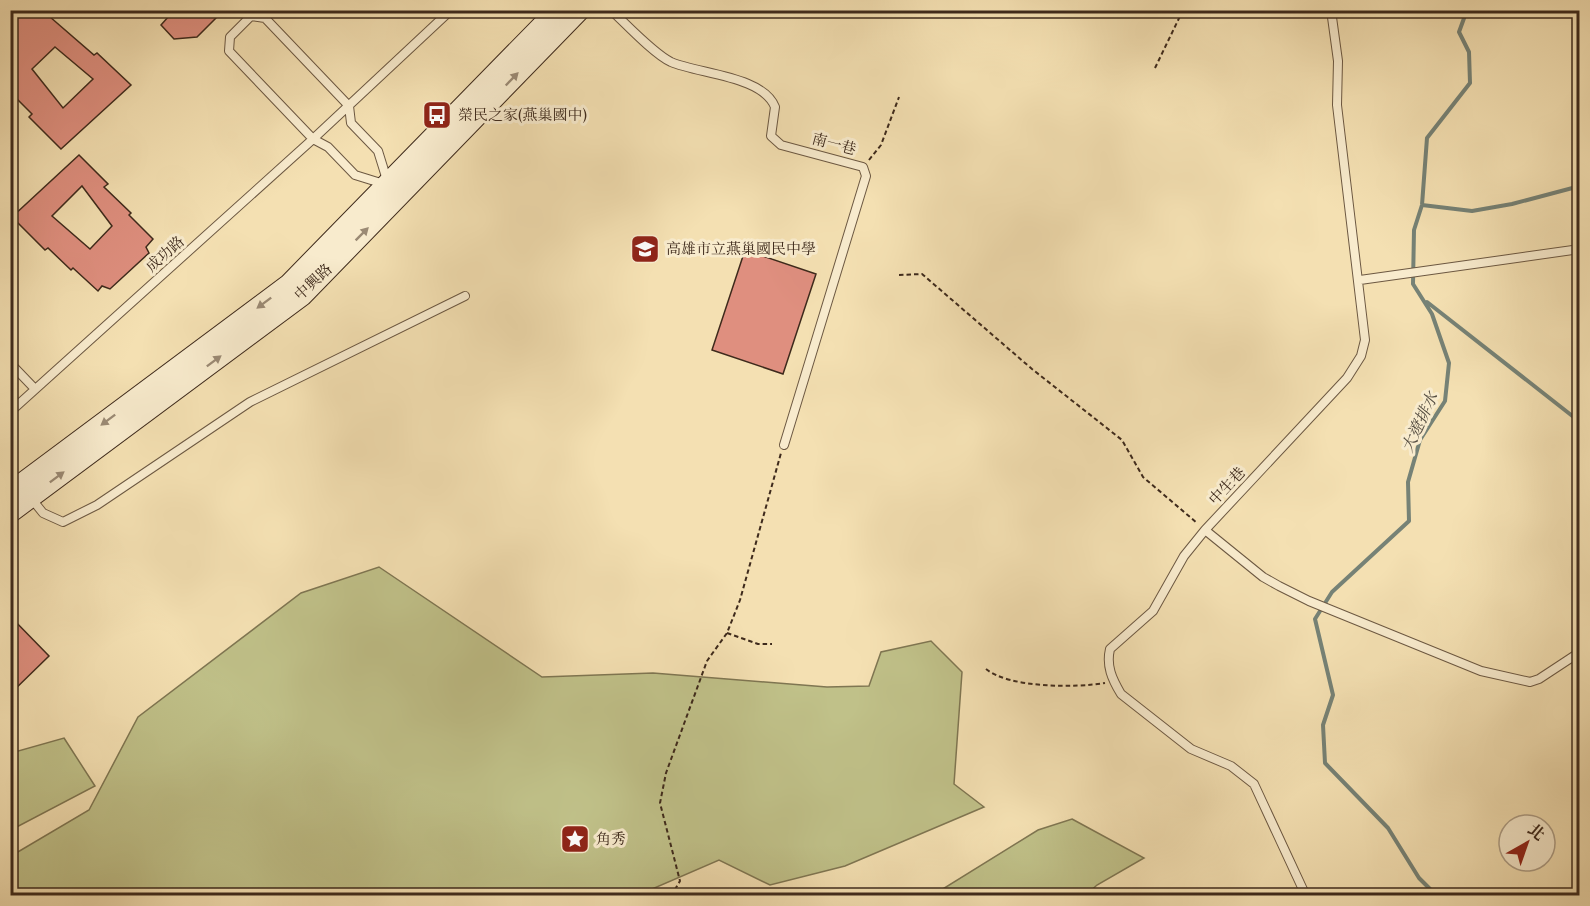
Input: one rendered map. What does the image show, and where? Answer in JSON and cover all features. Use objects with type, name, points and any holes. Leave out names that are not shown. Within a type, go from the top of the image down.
[{"type":"main road","name":"中興路","points":[[10,512],[20,492],[302,295],[558,10]]},
{"type":"main road","name":"中興路","points":[[394,191],[579,10]]},
{"type":"lane","name":"成功路","points":[[10,412],[313,140],[451,10]]},
{"type":"lane","name":"南一巷","points":[[611,10],[669,61],[701,72],[752,84],[766,94],[775,107],[771,136],[781,145],[863,167],[866,176],[784,445]]},
{"type":"lane","name":"中生巷","points":[[1113,681],[1108,669],[1110,649],[1153,610],[1179,563],[1205,530],[1347,378],[1361,356],[1365,340],[1360,280],[1337,105],[1338,61],[1331,10]]},
{"type":"lane","points":[[251,16],[265,18],[349,106],[351,123],[378,151],[394,191],[355,175],[328,147],[313,140],[230,51],[230,37],[251,16]]},
{"type":"lane","points":[[1360,280],[1430,272],[1580,249]]},
{"type":"lane","points":[[20,492],[43,513],[63,522],[97,505],[250,402],[465,296]]},
{"type":"lane","points":[[10,363],[34,389]]},
{"type":"lane","points":[[1205,530],[1263,577],[1309,601],[1481,671],[1530,682],[1539,679],[1577,654],[1580,657]]},
{"type":"lane","points":[[1113,681],[1121,694],[1165,732],[1191,749],[1231,766],[1254,784],[1306,896]]},
{"type":"path","points":[[1155,68],[1183,10]]},
{"type":"path","points":[[863,167],[881,145],[899,97]]},
{"type":"path","points":[[899,275],[922,274],[1032,369],[1122,440],[1143,477],[1205,530]]},
{"type":"path","points":[[671,896],[680,881],[660,803],[666,774],[707,661],[727,633],[740,600],[784,445]]},
{"type":"path","points":[[727,633],[758,644],[772,644]]},
{"type":"path","points":[[986,669],[994,675],[1018,681],[1080,687],[1113,681]]},
{"type":"green space","points":[[379,567],[542,677],[653,673],[827,687],[869,686],[881,652],[931,641],[962,672],[954,784],[984,807],[845,866],[770,885],[719,860],[636,896],[11,895],[11,856],[89,810],[138,717],[301,593]]},
{"type":"green space","points":[[64,738],[95,786],[11,830],[11,753]]},
{"type":"green space","points":[[1072,819],[1144,858],[1097,885],[1086,895],[933,895],[1038,830]]},
{"type":"building","points":[[26,10],[36,10],[39,14],[42,10],[94,55],[97,53],[131,85],[61,149],[29,117],[32,114],[10,92],[10,26]],"holes":[[[55,47],[93,79],[63,108],[32,69]]]},
{"type":"building","points":[[164,10],[224,10],[197,37],[174,39],[161,25],[169,16]]},
{"type":"building","points":[[79,155],[108,184],[104,187],[131,213],[129,215],[153,239],[146,247],[149,253],[110,289],[102,286],[98,291],[48,248],[45,250],[12,217]],"holes":[[[82,186],[112,226],[90,249],[52,216]]]},
{"type":"building","points":[[745,250],[816,274],[783,374],[712,350]]},
{"type":"building","points":[[10,616],[49,656],[10,694]]},
{"type":"waterway","name":"大遼排水","points":[[1437,896],[1419,878],[1388,828],[1325,763],[1323,725],[1333,695],[1315,619],[1332,592],[1409,521],[1408,482],[1420,440],[1445,401],[1449,363],[1432,314],[1413,284],[1414,230],[1422,205],[1427,138],[1470,83],[1469,52],[1459,32],[1467,10]]},
{"type":"waterway","points":[[1422,205],[1472,211],[1512,204],[1580,186]]},
{"type":"waterway","points":[[1427,302],[1580,422]]},
{"type":"place","name":"榮民之家(燕巢國中)","points":[[437,115]]},
{"type":"place","name":"高雄市立燕巢國民中學","points":[[645,249]]},
{"type":"place","name":"角秀","points":[[575,839]]}]
